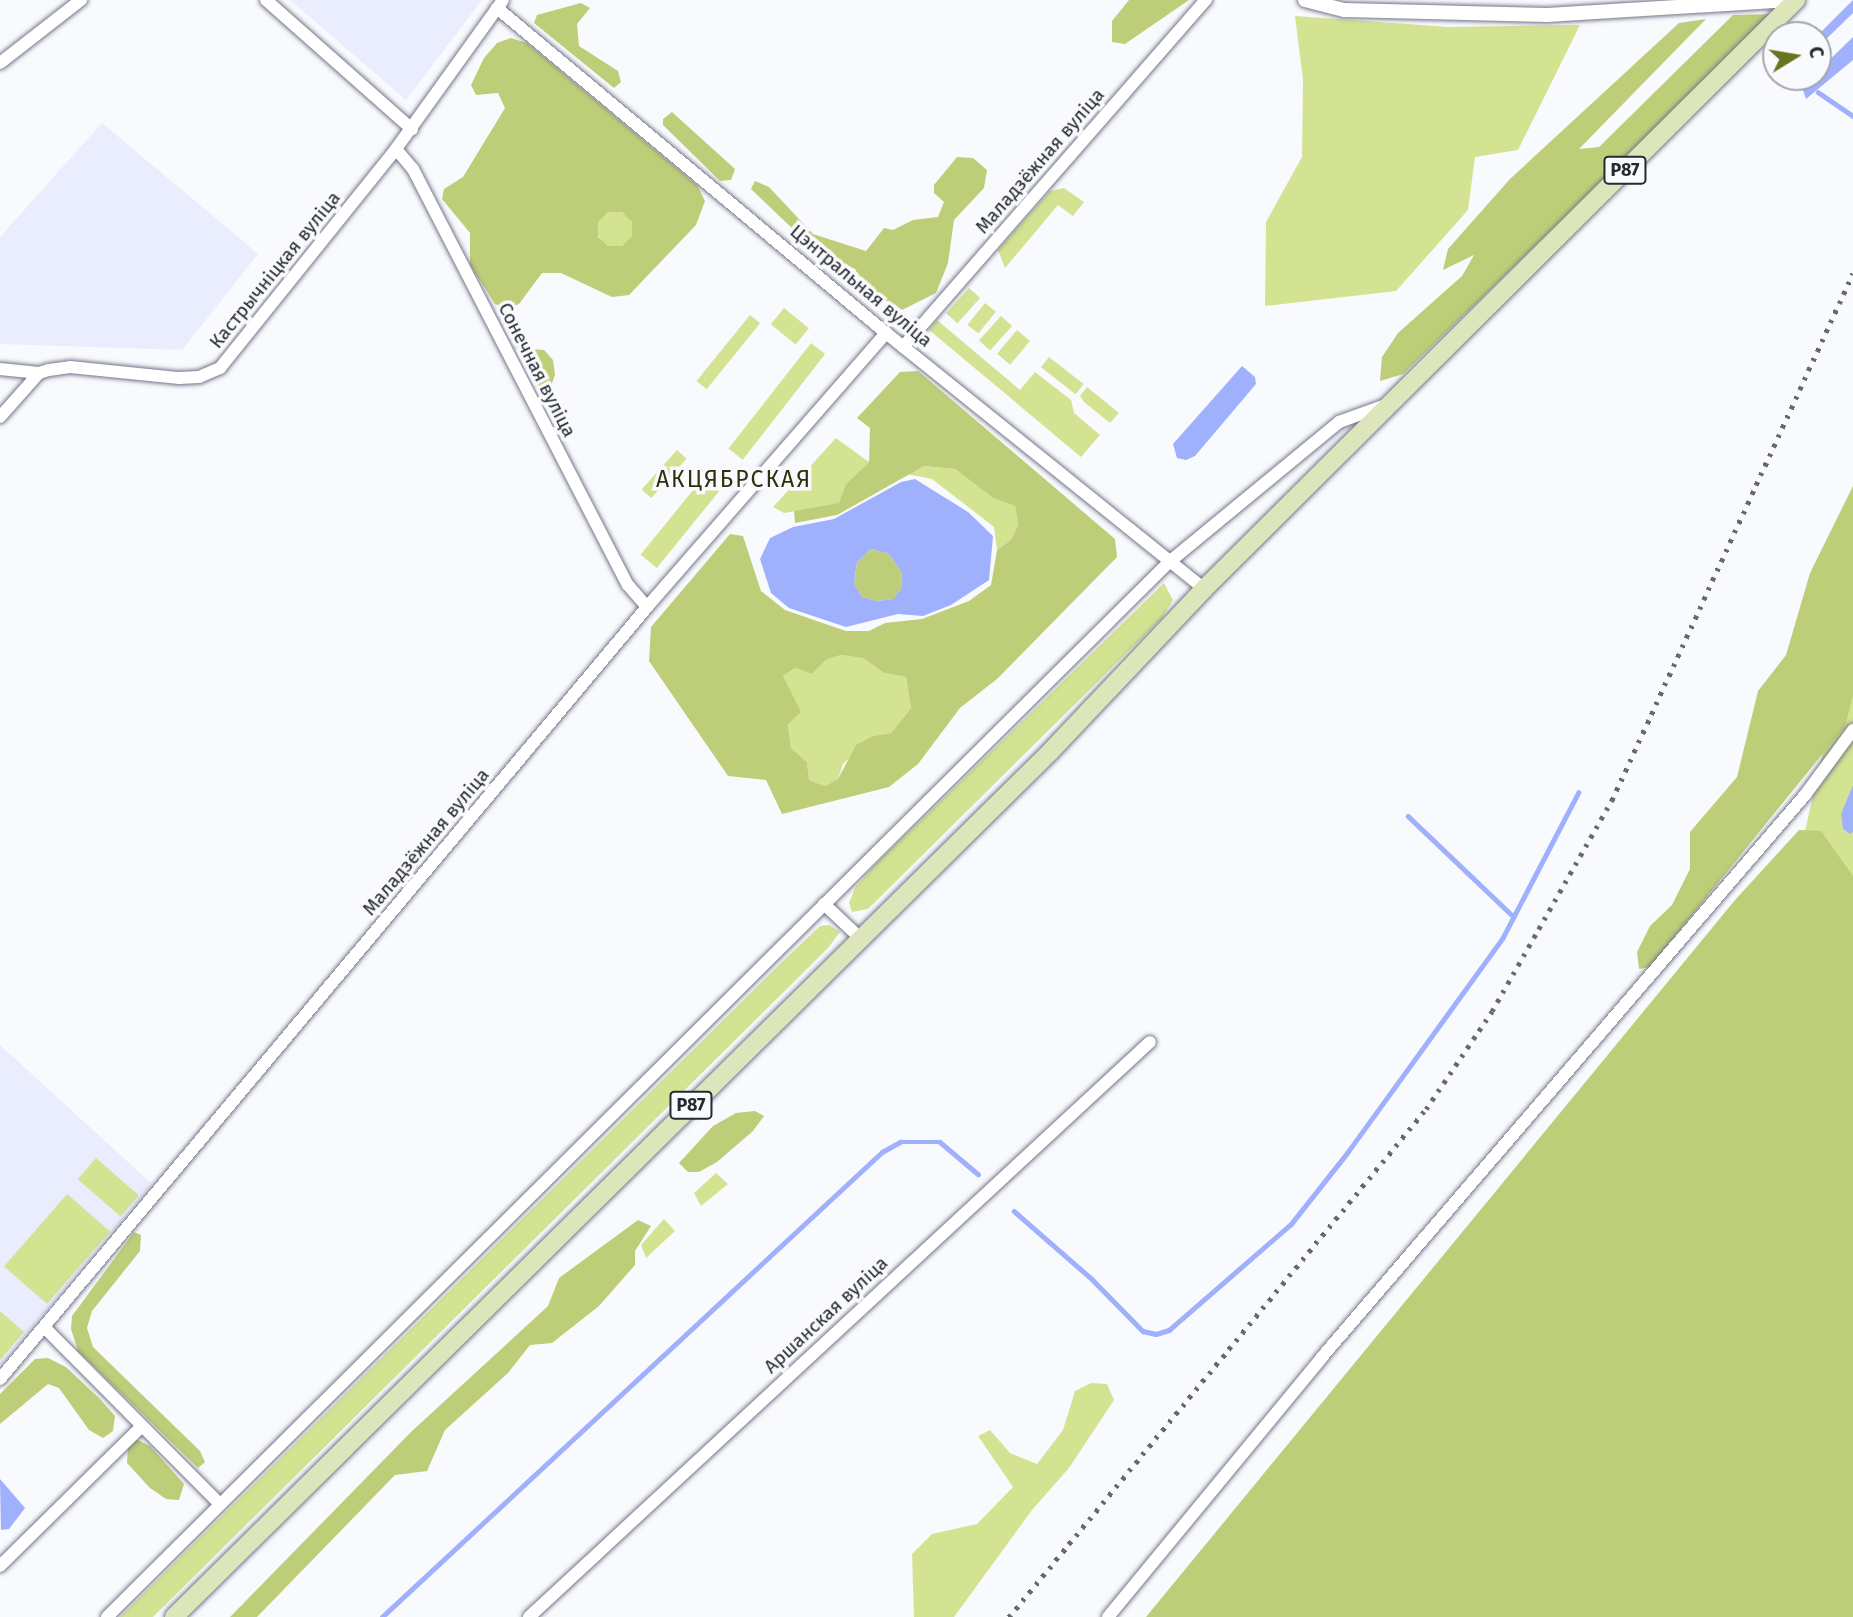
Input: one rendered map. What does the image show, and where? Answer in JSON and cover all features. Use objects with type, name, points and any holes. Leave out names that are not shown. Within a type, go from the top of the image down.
[{"type":"main road","name":"Р87","points":[[174,1617],[1050,752],[1204,589],[1793,0]]},
{"type":"street","points":[[0,63],[81,0]]},
{"type":"street","points":[[266,0],[412,128]]},
{"type":"street","name":"Маладзёжная вуліца","points":[[903,347],[1206,0]]},
{"type":"street","points":[[1305,0],[1344,10],[1548,15],[1793,0]]},
{"type":"street","name":"Кастрычніцкая вуліца","points":[[0,369],[39,373],[70,367],[179,378],[199,377],[220,368],[396,149],[500,4]]},
{"type":"street","name":"Цэнтральная вуліца","points":[[500,4],[886,333],[1168,564],[1204,589]]},
{"type":"street","name":"Сонечная вуліца","points":[[396,149],[412,169],[628,585],[647,607]]},
{"type":"street","name":"Маладзёжная вуліца","points":[[0,1379],[46,1329],[647,607],[886,333]]},
{"type":"street","points":[[0,417],[39,373]]},
{"type":"street","points":[[107,1617],[1168,564],[1339,422],[1390,404]]},
{"type":"street","points":[[1108,1617],[1322,1357],[1805,795],[1853,730]]},
{"type":"street","points":[[824,904],[860,938]]},
{"type":"street","name":"Аршанская вуліца","points":[[529,1617],[1150,1042]]},
{"type":"street","points":[[46,1329],[220,1504]]},
{"type":"street","points":[[0,1566],[142,1426]]},
{"type":"shaded area","points":[[290,0],[482,0],[406,100]]},
{"type":"shaded area","points":[[102,123],[258,254],[182,350],[0,344],[0,237]]},
{"type":"shaded area","points":[[0,1045],[152,1184],[0,1365]]},
{"type":"green space","points":[[1129,0],[1189,0],[1125,44],[1112,42],[1112,21]]},
{"type":"green space","points":[[581,3],[590,8],[577,24],[579,46],[618,71],[621,82],[614,88],[534,23],[537,15]]},
{"type":"green space","points":[[1774,14],[1767,21],[1762,21],[1762,26],[1403,374],[1380,381],[1382,357],[1398,333],[1462,276],[1474,255],[1443,270],[1448,249],[1510,179],[1679,23],[1706,19],[1579,149],[1599,147],[1733,15]]},
{"type":"green space","points":[[1295,16],[1448,27],[1580,25],[1518,150],[1475,157],[1468,210],[1396,291],[1265,306],[1266,222],[1302,157],[1303,80]]},
{"type":"green space","points":[[511,38],[527,43],[697,185],[705,201],[696,225],[629,295],[612,297],[561,273],[542,273],[519,304],[507,309],[495,304],[470,265],[470,233],[442,199],[444,189],[463,177],[505,108],[498,93],[476,95],[471,85],[484,58],[497,43]],"holes":[[[608,212],[622,212],[632,222],[632,236],[622,246],[608,246],[598,237],[598,222]]]},
{"type":"green space","points":[[672,112],[735,169],[731,180],[720,181],[663,125],[663,119]]},
{"type":"green space","points":[[957,157],[973,158],[987,170],[984,188],[954,220],[948,263],[936,293],[902,310],[866,289],[855,269],[817,252],[751,189],[755,181],[769,187],[813,234],[866,251],[884,228],[893,230],[913,220],[938,217],[944,202],[934,193],[934,185]]},
{"type":"green space","points":[[1064,188],[1084,202],[1073,216],[1058,205],[1005,268],[998,250],[1050,191]]},
{"type":"green space","points":[[615,211],[628,216],[633,229],[628,242],[615,247],[602,242],[597,229],[602,216]]},
{"type":"green space","points":[[969,288],[980,298],[957,323],[946,313]]},
{"type":"green space","points":[[985,303],[996,312],[978,334],[967,325]]},
{"type":"green space","points":[[784,308],[809,328],[796,344],[771,324]]},
{"type":"green space","points":[[750,315],[760,323],[707,389],[697,381]]},
{"type":"green space","points":[[1001,316],[1012,326],[990,351],[979,341]]},
{"type":"green space","points":[[937,320],[1020,390],[1035,372],[1071,400],[1074,413],[1100,435],[1081,457],[929,330]]},
{"type":"green space","points":[[1017,330],[1030,341],[1010,365],[997,354]]},
{"type":"green space","points":[[811,343],[825,354],[743,460],[729,449]]},
{"type":"green space","points":[[531,349],[544,350],[553,360],[555,375],[551,386],[540,387],[531,377],[527,359]]},
{"type":"green space","points":[[1049,357],[1084,384],[1076,394],[1041,367]]},
{"type":"green space","points":[[918,371],[1115,539],[1117,557],[997,679],[960,708],[918,764],[889,787],[782,814],[766,780],[728,776],[649,661],[651,627],[730,534],[743,536],[761,591],[785,610],[846,631],[869,631],[885,623],[922,619],[969,601],[991,585],[997,550],[1011,540],[1018,525],[1015,506],[993,498],[955,469],[924,466],[837,515],[795,523],[794,511],[839,503],[846,484],[869,462],[870,428],[857,418],[900,372]],"holes":[[[841,655],[863,658],[884,673],[906,677],[911,708],[891,733],[873,736],[856,745],[838,779],[825,786],[809,780],[807,762],[791,748],[788,724],[801,712],[783,676],[795,668],[812,674],[826,660]]]},
{"type":"green space","points":[[1087,387],[1119,413],[1110,423],[1080,396]]},
{"type":"green space","points":[[836,438],[869,462],[846,484],[839,504],[784,513],[773,507]]},
{"type":"green space","points":[[677,450],[687,459],[651,498],[642,489]]},
{"type":"green space","points":[[924,466],[955,469],[993,498],[1015,506],[1018,525],[1011,540],[997,550],[994,527],[932,479],[907,474]]},
{"type":"green space","points":[[706,474],[722,487],[657,568],[641,555]]},
{"type":"green space","points":[[1853,486],[1853,695],[1845,726],[1650,967],[1639,969],[1637,952],[1650,926],[1672,905],[1690,869],[1690,832],[1737,777],[1758,691],[1786,655],[1810,573]]},
{"type":"green space","points":[[871,549],[889,554],[902,573],[901,589],[893,599],[877,601],[862,597],[854,583],[857,562]]},
{"type":"green space","points":[[1164,583],[1173,600],[1162,618],[868,909],[852,912],[849,903],[855,888],[875,865]]},
{"type":"green space","points":[[1853,619],[1853,883],[1804,835]]},
{"type":"green space","points":[[841,655],[863,658],[884,673],[906,677],[911,708],[891,733],[873,736],[843,764],[838,779],[825,786],[809,780],[807,762],[791,748],[783,676],[795,668],[812,674],[826,660]]},
{"type":"green space","points":[[1799,830],[1821,831],[1853,876],[1853,1617],[1146,1617],[1735,900]]},
{"type":"green space","points":[[829,925],[840,932],[828,948],[153,1617],[120,1617],[783,961],[820,926]]},
{"type":"green space","points":[[755,1111],[764,1116],[753,1131],[717,1162],[699,1172],[688,1172],[679,1163],[713,1126],[736,1113]]},
{"type":"green space","points":[[96,1158],[139,1195],[121,1217],[78,1179]]},
{"type":"green space","points":[[716,1173],[728,1184],[701,1206],[694,1193]]},
{"type":"green space","points":[[67,1194],[110,1231],[47,1304],[4,1266]]},
{"type":"green space","points":[[664,1219],[675,1231],[646,1258],[641,1245]]},
{"type":"green space","points":[[638,1220],[651,1226],[635,1251],[635,1265],[599,1306],[552,1343],[530,1345],[508,1373],[445,1430],[427,1471],[395,1475],[257,1617],[230,1617],[411,1432],[548,1306],[559,1278]]},
{"type":"green space","points":[[134,1232],[141,1235],[140,1251],[92,1311],[87,1328],[93,1347],[200,1451],[205,1462],[198,1468],[78,1351],[71,1329],[72,1316]]},
{"type":"green space","points":[[0,1311],[24,1332],[0,1360]]},
{"type":"green space","points":[[48,1358],[66,1367],[100,1399],[115,1416],[113,1431],[103,1438],[89,1430],[59,1388],[48,1384],[0,1424],[0,1394],[35,1359]]},
{"type":"green space","points":[[1091,1383],[1107,1384],[1114,1400],[1069,1468],[1032,1510],[954,1617],[914,1617],[912,1554],[932,1534],[977,1524],[1013,1487],[978,1436],[990,1430],[1010,1453],[1037,1464],[1063,1430],[1075,1391]]},
{"type":"green space","points":[[136,1439],[150,1446],[184,1484],[179,1500],[166,1499],[150,1488],[127,1463],[128,1446]]},
{"type":"water","points":[[1853,0],[1853,13],[1832,33],[1832,21]]},
{"type":"water","points":[[1853,37],[1853,60],[1832,77],[1832,57]]},
{"type":"water","points":[[1803,91],[1816,91],[1806,99]]},
{"type":"water","points":[[1242,366],[1255,377],[1256,384],[1195,456],[1186,460],[1177,458],[1173,444]]},
{"type":"water","points":[[915,479],[968,512],[993,536],[989,580],[951,605],[923,616],[898,614],[846,627],[789,608],[771,593],[760,559],[770,538],[793,527],[834,519],[901,482]],"holes":[[[871,549],[889,554],[902,573],[901,589],[893,599],[877,601],[862,597],[854,583],[857,562]]]},
{"type":"water","points":[[1853,785],[1853,832],[1850,834],[1843,829],[1841,814]]},
{"type":"water","points":[[0,1479],[25,1508],[9,1529],[1,1530]]},
{"type":"waterway","points":[[1818,92],[1853,116]]},
{"type":"waterway","points":[[1014,1211],[1092,1279],[1143,1331],[1156,1334],[1169,1330],[1291,1224],[1347,1153],[1502,939],[1578,793]]},
{"type":"waterway","points":[[1408,816],[1514,917]]},
{"type":"waterway","points":[[382,1617],[882,1152],[900,1142],[940,1142],[978,1174]]},
{"type":"railway","points":[[1009,1617],[1426,1109],[1492,1011],[1612,800],[1853,273]]},
{"type":"district","name":"АКЦЯБРСКАЯ","points":[[734,479]]}]
